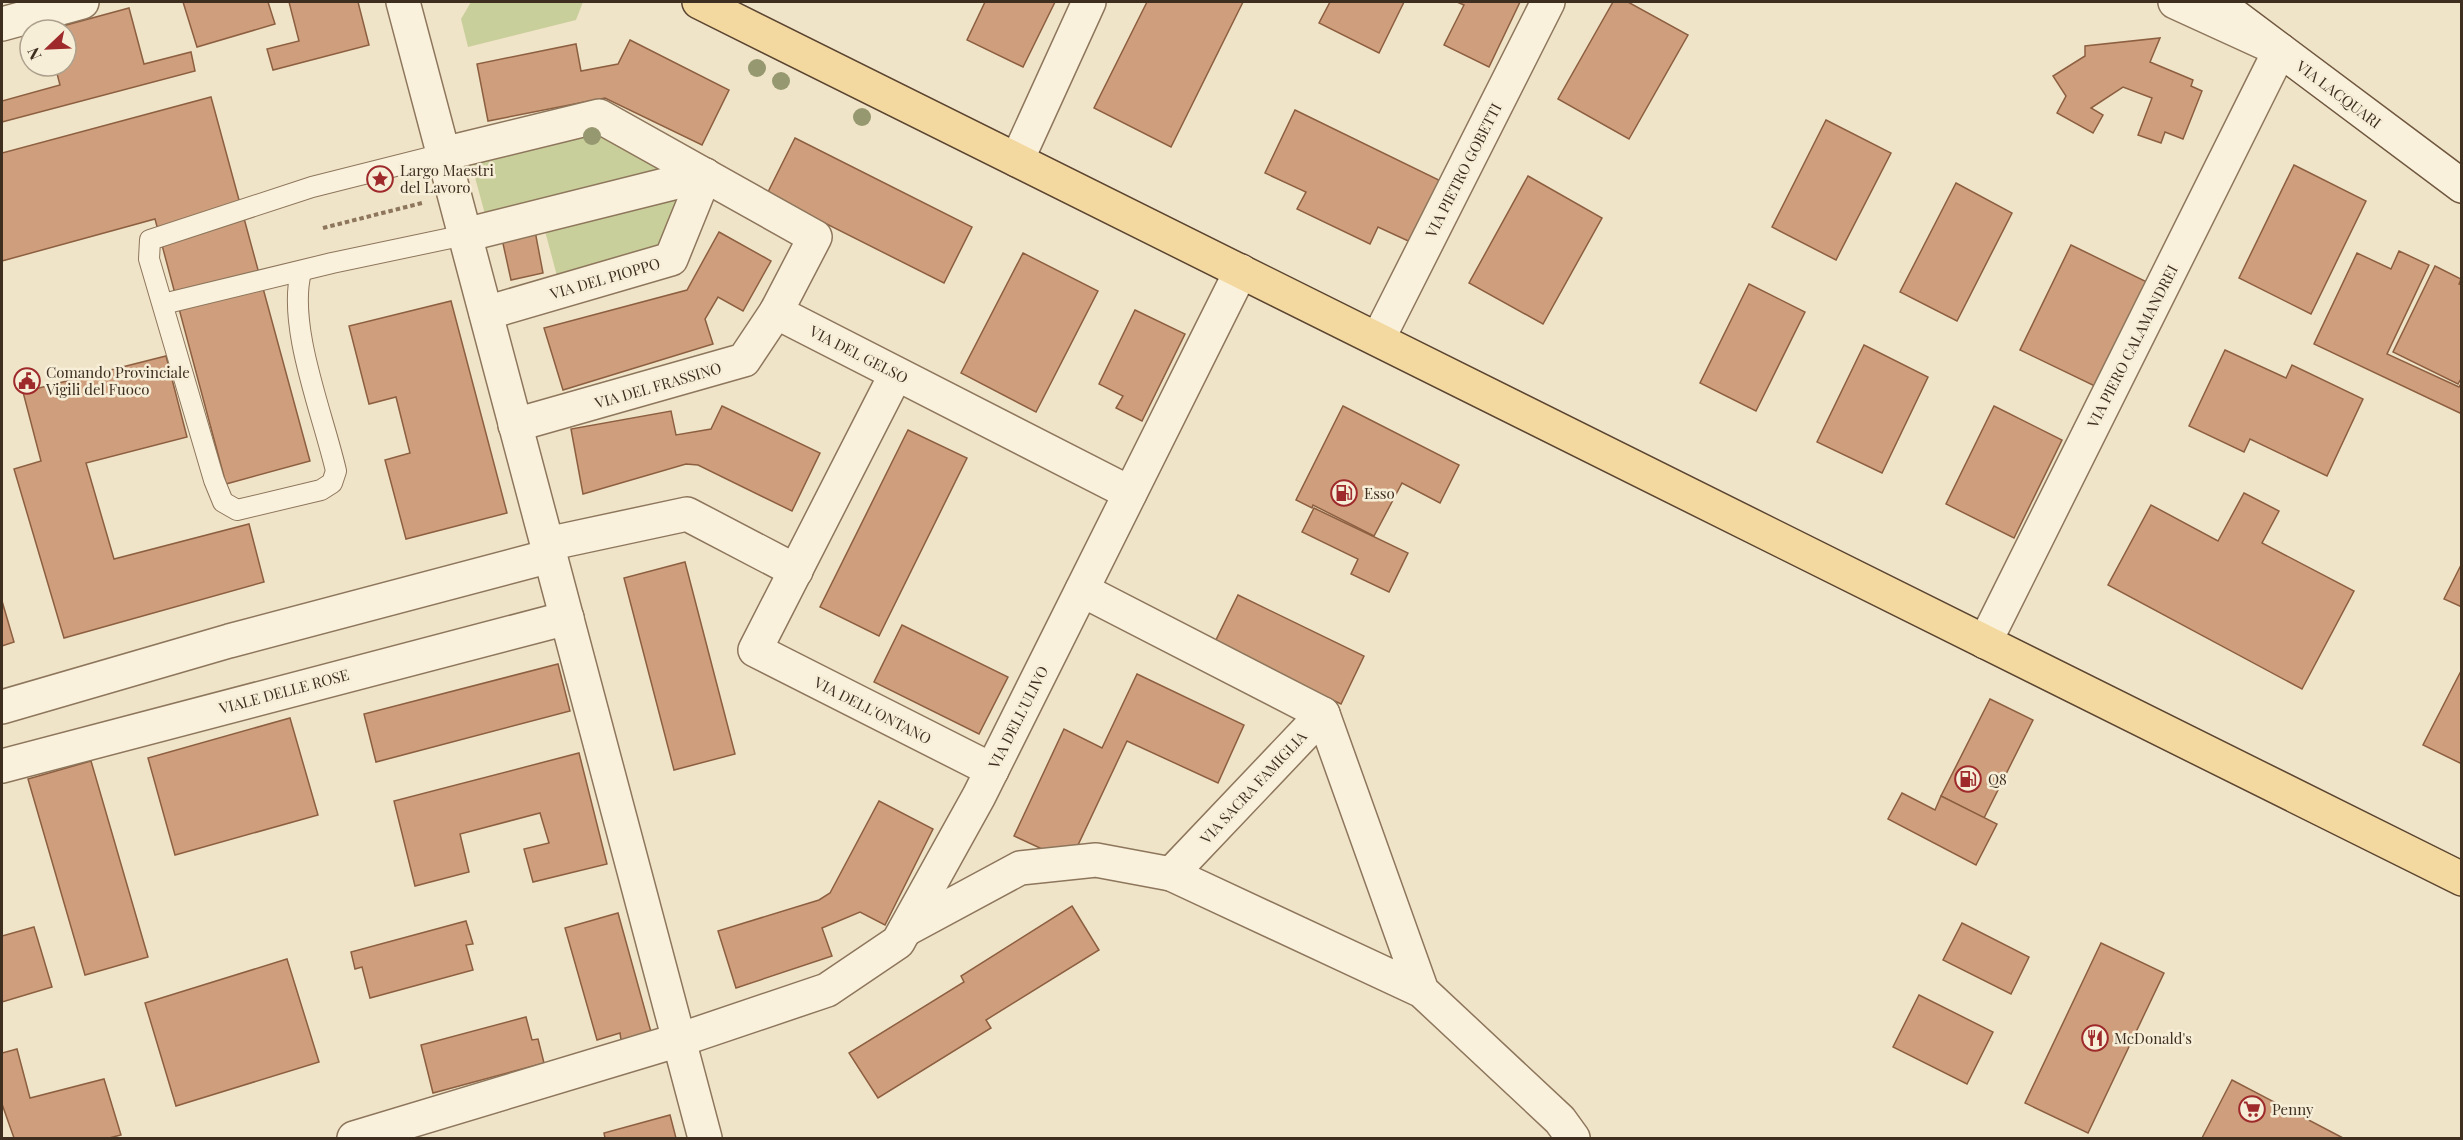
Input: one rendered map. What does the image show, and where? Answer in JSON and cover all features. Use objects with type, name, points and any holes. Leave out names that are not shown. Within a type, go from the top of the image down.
[{"type":"main road","points":[[713,5],[1241,272],[2462,879]]},
{"type":"street","points":[[2,24],[82,2]]},
{"type":"street","points":[[420,2],[407,17],[705,1138]]},
{"type":"street","points":[[1017,160],[1089,2]]},
{"type":"street","name":"VIA PIETRO GOBETTI","points":[[1378,339],[1548,2]]},
{"type":"street","points":[[2175,2],[2280,50]]},
{"type":"street","name":"VIA LACQUARI","points":[[2216,2],[2462,186]]},
{"type":"street","name":"VIA PIERO CALAMANDREI","points":[[1985,642],[2280,50]]},
{"type":"street","points":[[443,154],[599,116],[815,237],[776,312]]},
{"type":"street","points":[[465,235],[705,175]]},
{"type":"street","name":"VIA DEL PIOPPO","points":[[486,313],[671,259],[705,175]]},
{"type":"street","name":"VIA DELL'ULIVO","points":[[354,1138],[679,1040],[827,990],[898,942],[992,770],[1241,272]]},
{"type":"street","name":"VIA DEL GELSO","points":[[776,312],[1130,493]]},
{"type":"street","name":"VIA DEL FRASSINO","points":[[515,425],[744,360],[776,312]]},
{"type":"street","points":[[2,707],[549,550],[687,514],[796,571],[896,374]]},
{"type":"street","name":"VIA DELL'ONTANO","points":[[796,571],[755,650],[992,770]]},
{"type":"street","points":[[1082,590],[1323,714]]},
{"type":"street","name":"VIALE DELLE ROSE","points":[[2,766],[567,618]]},
{"type":"street","name":"VIA SACRA FAMIGLIA","points":[[1422,991],[1323,714],[1171,874],[1422,991],[1560,1120],[1573,1138]]},
{"type":"street","points":[[905,930],[1020,868],[1096,860],[1171,874]]},
{"type":"lane","points":[[301,272],[296,290],[297,321],[336,471],[332,483],[310,493],[237,510],[223,502],[214,480],[149,259],[150,240],[312,187],[443,154]]},
{"type":"lane","points":[[163,304],[332,263],[465,235]]},
{"type":"path","points":[[323,228],[454,195]]},
{"type":"green space","points":[[471,2],[583,2],[576,20],[468,47],[461,19]]},
{"type":"green space","points":[[599,116],[705,175],[671,259],[561,291],[541,216],[489,229],[467,148]]},
{"type":"building","points":[[183,2],[268,2],[275,24],[197,47]]},
{"type":"building","points":[[289,2],[358,2],[369,45],[273,70],[267,49],[299,41]]},
{"type":"building","points":[[985,2],[1055,2],[1023,67],[967,40]]},
{"type":"building","points":[[1147,2],[1243,2],[1171,147],[1094,108]]},
{"type":"building","points":[[1330,2],[1404,2],[1379,53],[1319,23]]},
{"type":"building","points":[[1457,2],[1520,2],[1489,67],[1444,45],[1464,5]]},
{"type":"building","points":[[1613,2],[1628,2],[1688,35],[1629,139],[1558,99]]},
{"type":"building","points":[[129,8],[144,64],[191,52],[195,71],[2,122],[2,101],[60,85],[58,78],[78,78],[78,22]]},
{"type":"building","points":[[2160,38],[2150,62],[2193,80],[2191,86],[2202,91],[2183,139],[2165,132],[2161,143],[2138,135],[2152,98],[2123,87],[2091,108],[2103,115],[2093,133],[2057,113],[2066,96],[2053,76],[2085,56],[2085,46]]},
{"type":"building","points":[[630,40],[729,90],[702,145],[605,98],[488,121],[477,64],[576,44],[581,71],[618,64]]},
{"type":"building","points":[[211,97],[310,461],[226,484],[155,219],[2,261],[2,153]]},
{"type":"building","points":[[1295,110],[1447,184],[1417,245],[1378,227],[1370,244],[1297,209],[1306,192],[1265,173]]},
{"type":"building","points":[[1826,120],[1891,153],[1836,260],[1772,227]]},
{"type":"building","points":[[795,138],[972,227],[944,283],[767,194]]},
{"type":"building","points":[[2294,165],[2366,201],[2311,314],[2239,278]]},
{"type":"building","points":[[1528,176],[1602,218],[1543,324],[1469,283]]},
{"type":"building","points":[[1956,183],[2012,213],[1957,321],[1900,292]]},
{"type":"building","points":[[535,231],[543,273],[511,280],[502,239]]},
{"type":"building","points":[[719,232],[771,261],[743,311],[718,297],[705,319],[713,344],[563,390],[544,328],[687,290]]},
{"type":"building","points":[[2071,245],[2151,284],[2101,389],[2020,350]]},
{"type":"building","points":[[2399,251],[2429,265],[2387,354],[2459,387],[2462,382],[2462,414],[2314,344],[2357,253],[2391,269]]},
{"type":"building","points":[[1023,253],[1098,291],[1036,412],[961,373]]},
{"type":"building","points":[[2435,266],[2461,279],[2459,284],[2462,285],[2462,377],[2458,384],[2393,352]]},
{"type":"building","points":[[1749,284],[1805,312],[1756,411],[1700,383]]},
{"type":"building","points":[[451,301],[507,513],[406,539],[385,460],[410,453],[396,397],[369,404],[349,326]]},
{"type":"building","points":[[1135,310],[1185,334],[1142,421],[1116,408],[1123,396],[1099,384]]},
{"type":"building","points":[[1864,345],[1928,377],[1882,473],[1817,442]]},
{"type":"building","points":[[2225,350],[2286,378],[2292,365],[2363,399],[2327,476],[2250,439],[2244,452],[2189,426]]},
{"type":"building","points":[[166,356],[187,437],[86,463],[114,559],[249,524],[264,582],[64,638],[14,469],[41,461],[23,392]]},
{"type":"building","points":[[722,406],[820,453],[792,511],[698,465],[686,464],[583,494],[571,429],[671,411],[676,435],[711,429]]},
{"type":"building","points":[[1343,406],[1459,465],[1440,503],[1402,483],[1374,536],[1313,505],[1312,508],[1296,500]]},
{"type":"building","points":[[1994,406],[2062,440],[2014,538],[1946,504]]},
{"type":"building","points":[[908,430],[967,458],[879,636],[820,607]]},
{"type":"building","points":[[2244,493],[2279,511],[2262,543],[2354,591],[2302,689],[2108,585],[2151,505],[2218,541]]},
{"type":"building","points":[[1314,508],[1408,553],[1389,592],[1351,574],[1358,559],[1302,532]]},
{"type":"building","points":[[685,562],[735,754],[674,770],[624,578]]},
{"type":"building","points":[[2462,563],[2462,607],[2444,599]]},
{"type":"building","points":[[1238,595],[1364,656],[1341,704],[1214,644]]},
{"type":"building","points":[[2,601],[14,642],[2,646]]},
{"type":"building","points":[[902,625],[1008,677],[979,734],[874,682]]},
{"type":"building","points":[[558,664],[570,711],[376,762],[364,714]]},
{"type":"building","points":[[2462,669],[2462,764],[2423,745]]},
{"type":"building","points":[[1137,674],[1244,725],[1218,783],[1127,741],[1070,862],[1014,836],[1064,729],[1102,748]]},
{"type":"building","points":[[1990,699],[2033,720],[1984,818],[1941,796]]},
{"type":"building","points":[[290,718],[318,815],[175,855],[148,758]]},
{"type":"building","points":[[579,753],[607,864],[533,882],[524,849],[549,843],[540,813],[460,834],[469,872],[415,886],[394,801]]},
{"type":"building","points":[[91,761],[148,957],[85,975],[28,779]]},
{"type":"building","points":[[1902,793],[1935,810],[1941,796],[1997,824],[1976,865],[1888,819]]},
{"type":"building","points":[[879,801],[933,829],[885,925],[860,912],[822,928],[832,956],[736,988],[718,931],[819,900],[830,893]]},
{"type":"building","points":[[1072,906],[1099,950],[986,1020],[991,1028],[878,1098],[849,1053],[964,982],[961,976]]},
{"type":"building","points":[[618,913],[651,1032],[621,1040],[620,1033],[597,1040],[565,928]]},
{"type":"building","points":[[466,921],[473,944],[466,945],[473,970],[370,998],[362,967],[355,969],[351,952]]},
{"type":"building","points":[[1962,923],[2029,957],[2011,994],[1943,960]]},
{"type":"building","points":[[34,927],[52,987],[2,1002],[2,936]]},
{"type":"building","name":"McDonald's","points":[[2101,943],[2164,973],[2088,1133],[2025,1103]]},
{"type":"building","points":[[287,959],[319,1062],[176,1106],[145,1003]]},
{"type":"building","points":[[1919,995],[1993,1032],[1967,1084],[1893,1047]]},
{"type":"building","points":[[526,1017],[532,1040],[538,1039],[544,1063],[433,1093],[421,1045]]},
{"type":"building","points":[[17,1049],[30,1098],[104,1079],[121,1135],[109,1138],[14,1138],[2,1104],[2,1053]]},
{"type":"building","name":"Penny","points":[[2232,1080],[2343,1138],[2202,1138]]},
{"type":"building","points":[[670,1115],[676,1138],[605,1138],[604,1133]]},
{"type":"place","name":"Largo Maestri del Lavoro","points":[[380,179]]},
{"type":"place","name":"Comando Provinciale Vigili del Fuoco","points":[[27,381]]},
{"type":"place","name":"Esso","points":[[1344,493]]},
{"type":"place","name":"Q8","points":[[1968,779]]},
{"type":"place","name":"McDonald's","points":[[2095,1038]]},
{"type":"place","name":"Penny","points":[[2252,1109]]}]
